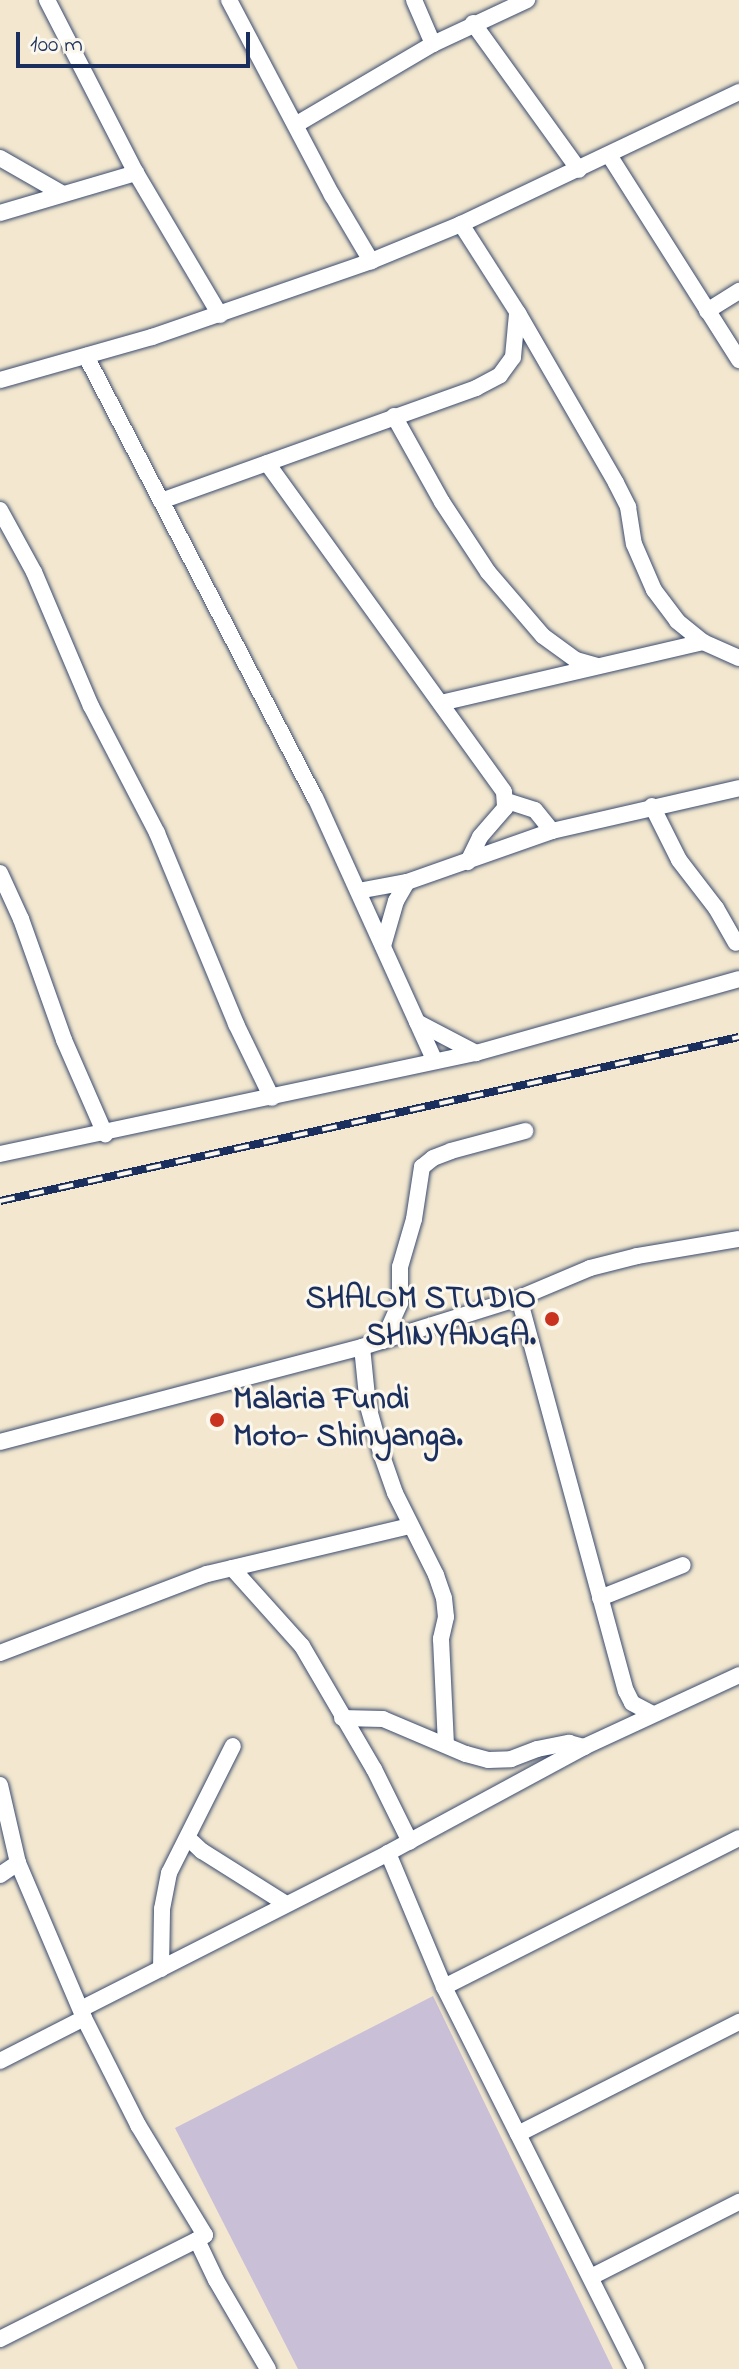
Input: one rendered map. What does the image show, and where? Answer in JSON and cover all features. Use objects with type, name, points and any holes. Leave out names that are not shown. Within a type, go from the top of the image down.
[{"type":"street","points":[[47,0],[136,173],[220,315]]},
{"type":"street","points":[[229,0],[371,261]]},
{"type":"street","points":[[414,0],[433,44]]},
{"type":"street","points":[[297,124],[433,44],[527,0]]},
{"type":"street","points":[[473,23],[579,170]]},
{"type":"street","points":[[0,380],[220,315],[371,261],[579,170],[739,92]]},
{"type":"street","points":[[609,155],[739,360]]},
{"type":"street","points":[[0,158],[61,193]]},
{"type":"street","points":[[0,213],[136,173]]},
{"type":"street","points":[[461,224],[518,313],[622,495],[631,517],[634,544],[654,590],[677,621],[703,642],[739,658]]},
{"type":"street","points":[[707,311],[739,291]]},
{"type":"street","points":[[161,501],[476,388],[500,375],[513,357],[518,313]]},
{"type":"street","points":[[86,356],[266,698],[435,1061]]},
{"type":"street","points":[[394,416],[442,502],[488,572],[543,636],[576,660],[597,666]]},
{"type":"street","points":[[267,463],[500,783],[507,801],[501,815],[480,837],[468,862]]},
{"type":"street","points":[[0,510],[34,572],[91,706],[157,833],[236,1024],[272,1098]]},
{"type":"street","points":[[441,703],[703,642]]},
{"type":"street","points":[[358,891],[407,882],[552,831],[739,788]]},
{"type":"street","points":[[507,801],[535,810],[552,831]]},
{"type":"street","points":[[652,806],[679,860],[706,892],[736,943]]},
{"type":"street","points":[[0,873],[21,919],[64,1040],[105,1134]]},
{"type":"street","points":[[383,946],[396,901],[407,882]]},
{"type":"street","points":[[0,1154],[476,1053],[739,979]]},
{"type":"street","points":[[414,1020],[476,1053]]},
{"type":"street","points":[[383,1341],[400,1303],[400,1267],[414,1219],[422,1167],[433,1158],[451,1151],[525,1131]]},
{"type":"street","points":[[0,1442],[383,1341],[519,1298],[590,1268],[637,1256],[739,1239]]},
{"type":"street","points":[[519,1298],[626,1691],[632,1703],[651,1713]]},
{"type":"street","points":[[362,1347],[368,1406],[395,1493],[444,1598],[446,1617],[441,1639],[446,1744]]},
{"type":"street","points":[[0,1653],[176,1585],[232,1568],[410,1526]]},
{"type":"street","points":[[600,1598],[683,1565]]},
{"type":"street","points":[[232,1568],[302,1646],[374,1769],[410,1842]]},
{"type":"street","points":[[0,2061],[161,1969],[410,1842],[584,1747],[651,1713],[739,1675]]},
{"type":"street","points":[[342,1718],[383,1719],[488,1760],[511,1759],[537,1749],[569,1743],[584,1747]]},
{"type":"street","points":[[161,1969],[166,1886],[233,1746]]},
{"type":"street","points":[[0,1785],[18,1863],[83,2014],[138,2125],[205,2235],[0,2339]]},
{"type":"street","points":[[444,1987],[739,1838]]},
{"type":"street","points":[[189,1839],[202,1851],[286,1904]]},
{"type":"street","points":[[388,1853],[444,1987],[636,2369]]},
{"type":"street","points":[[0,1875],[18,1863]]},
{"type":"street","points":[[518,2134],[739,2022]]},
{"type":"street","points":[[591,2277],[739,2202]]},
{"type":"street","points":[[197,2240],[216,2280],[268,2369]]},
{"type":"shaded area","points":[[433,1996],[613,2369],[298,2369],[175,2128]]},
{"type":"railway","points":[[0,1201],[739,1037]]},
{"type":"place","name":"SHALOM STUDIO SHINYANGA.","points":[[552,1319]]},
{"type":"place","name":"Malaria Fundi Moto- Shinyanga.","points":[[217,1420]]}]
